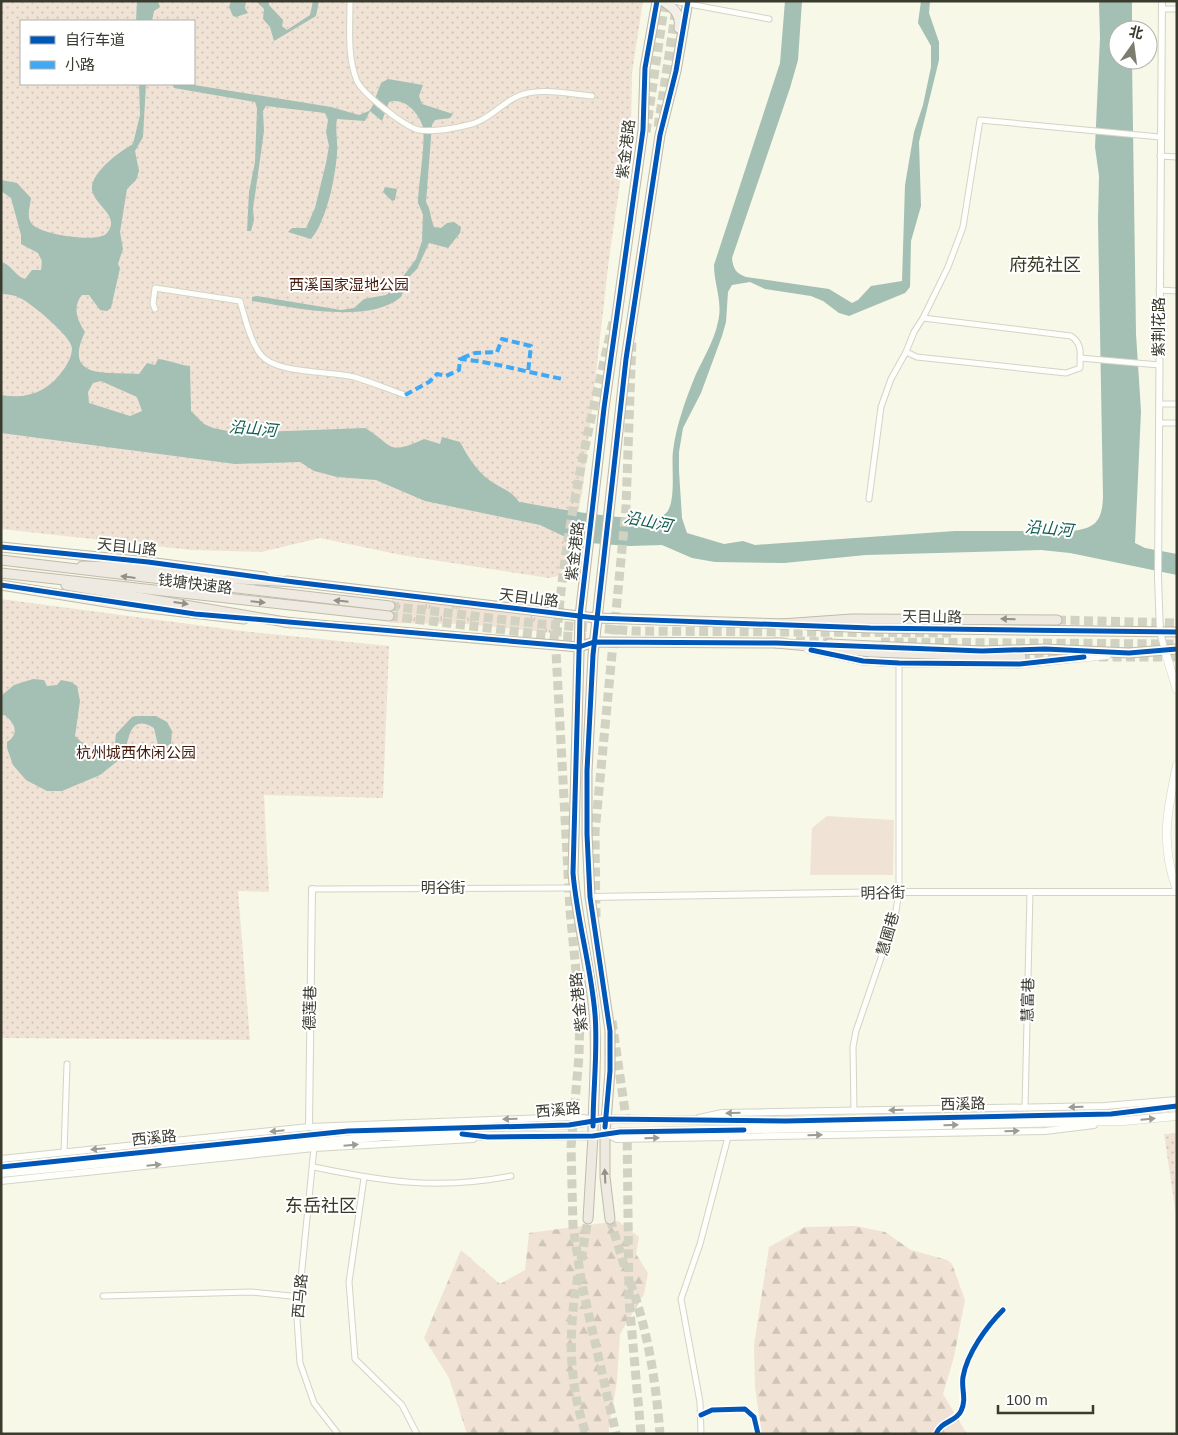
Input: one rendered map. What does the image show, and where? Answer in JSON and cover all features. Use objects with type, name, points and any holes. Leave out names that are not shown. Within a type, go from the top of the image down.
[{"type":"highway","name":"钱塘快速路","points":[[1,560],[390,606]]},
{"type":"highway","points":[[32,564],[140,568],[186,576],[294,582]]},
{"type":"highway","name":"钱塘快速路","points":[[1,573],[389,616]]},
{"type":"highway","points":[[29,577],[80,588],[291,622]]},
{"type":"highway","points":[[781,624],[861,618],[1057,620]]},
{"type":"highway","points":[[776,643],[872,652],[1021,657]]},
{"type":"highway","points":[[605,1134],[604,1177],[610,1219]]},
{"type":"highway","points":[[588,1219],[593,1136]]},
{"type":"main road","name":"紫金港路","points":[[593,1136],[595,1015],[574,888],[573,826],[580,616],[607,380],[642,130],[645,68],[657,1]]},
{"type":"main road","points":[[663,1],[677,12],[680,19],[669,100]]},
{"type":"main road","name":"紫金港路","points":[[605,1134],[610,1071],[610,1032],[590,897],[587,771],[594,642],[603,548],[626,359],[660,135],[669,100],[688,3]]},
{"type":"main road","name":"天目山路","points":[[1,547],[148,562],[294,582],[596,618],[870,628],[1177,632]]},
{"type":"main road","name":"天目山路","points":[[1,585],[186,613],[580,647],[594,642],[776,643],[982,651],[1045,649],[1129,652],[1177,649]]},
{"type":"main road","name":"天目山路","points":[[776,643],[863,661],[900,663],[1020,664],[1129,652]]},
{"type":"main road","points":[[1177,653],[1165,651],[1177,690]]},
{"type":"main road","points":[[1177,765],[1165,840],[1168,862],[1177,891]]},
{"type":"main road","name":"西溪路","points":[[1,1167],[348,1131],[569,1124],[606,1119],[698,1118],[729,1121],[776,1121],[1111,1114],[1177,1106]]},
{"type":"main road","name":"西溪路","points":[[1,1173],[353,1138],[464,1134],[488,1137],[593,1136],[605,1134],[1124,1121],[1177,1116]]},
{"type":"street","points":[[350,1],[351,58],[357,81],[369,97],[420,130],[472,124],[486,119],[507,102],[528,92],[550,91],[592,96]]},
{"type":"street","points":[[673,1],[769,18]]},
{"type":"street","name":"紫荆花路","points":[[1162,1],[1158,578],[1160,632],[1165,651]]},
{"type":"street","points":[[1162,9],[1177,9]]},
{"type":"street","points":[[869,499],[881,407],[891,378],[906,352],[914,332],[923,318],[948,266],[963,227],[980,120],[1160,137]]},
{"type":"street","points":[[1160,156],[1177,157]]},
{"type":"street","points":[[152,307],[155,288],[240,301],[254,342],[268,361],[282,366],[353,377],[405,395]]},
{"type":"street","points":[[1159,290],[1177,290]]},
{"type":"street","points":[[906,352],[917,357],[1066,373],[1080,368],[1081,348],[1077,340],[1071,336],[923,318]]},
{"type":"street","points":[[1080,358],[1159,365]]},
{"type":"street","points":[[1159,404],[1177,404]]},
{"type":"street","points":[[1159,423],[1177,423]]},
{"type":"street","name":"慧圃巷","points":[[854,1111],[853,1047],[856,1032],[895,917],[899,892],[900,663]]},
{"type":"street","name":"明谷街","points":[[312,888],[574,888]]},
{"type":"street","name":"德莲巷","points":[[309,1127],[312,888]]},
{"type":"street","name":"明谷街","points":[[590,897],[899,892],[1177,891]]},
{"type":"street","name":"慧富巷","points":[[1025,1108],[1030,892]]},
{"type":"street","points":[[64,1152],[67,1064]]},
{"type":"street","name":"西溪路","points":[[698,1118],[722,1113],[1136,1105],[1177,1100]]},
{"type":"street","name":"西溪路","points":[[1,1159],[309,1127],[572,1117],[593,1120]]},
{"type":"street","name":"西溪路","points":[[605,1134],[617,1139],[1045,1131],[1124,1121]]},
{"type":"street","name":"西溪路","points":[[1,1181],[314,1148],[488,1137]]},
{"type":"street","points":[[701,1434],[700,1402],[681,1298],[700,1244],[728,1137]]},
{"type":"street","name":"西马路","points":[[314,1148],[314,1167],[309,1185],[297,1319],[300,1364],[314,1403],[338,1434]]},
{"type":"street","points":[[314,1167],[364,1178],[428,1185],[476,1183],[511,1176]]},
{"type":"street","points":[[364,1178],[349,1282],[355,1359],[402,1405],[417,1434]]},
{"type":"street","points":[[103,1296],[251,1292],[300,1297]]},
{"type":"green space","name":"西溪国家湿地公园","points":[[1,1],[643,1],[632,73],[631,125],[609,259],[583,487],[571,551],[565,567],[558,576],[549,578],[401,555],[320,538],[261,552],[192,550],[1,529]]},
{"type":"green space","points":[[392,598],[555,619],[560,621],[560,633],[467,624],[390,623]]},
{"type":"green space","name":"杭州城西休闲公园","points":[[1,599],[242,631],[389,646],[383,798],[264,795],[269,892],[238,891],[250,1040],[1,1038]]},
{"type":"green space","points":[[827,816],[894,820],[893,875],[810,875],[812,828]]},
{"type":"green space","points":[[1177,1133],[1177,1221],[1164,1134]]},
{"type":"green space","points":[[618,1221],[639,1237],[636,1254],[648,1273],[644,1294],[620,1334],[617,1381],[608,1434],[467,1434],[449,1378],[424,1338],[461,1250],[500,1284],[525,1270],[529,1233]]},
{"type":"green space","points":[[855,1226],[885,1232],[911,1250],[947,1260],[952,1264],[965,1300],[954,1357],[943,1394],[967,1434],[762,1434],[755,1388],[754,1345],[769,1247],[805,1227]]},
{"type":"water","points":[[137,1],[158,1],[160,7],[154,11],[152,20],[136,20]]},
{"type":"water","points":[[231,1],[246,1],[245,8],[248,13],[236,17],[233,16],[229,7]]},
{"type":"water","points":[[256,1],[269,1],[269,5],[283,20],[282,26],[287,30],[310,15],[313,1],[319,1],[316,16],[274,41],[270,27],[263,19],[264,9]]},
{"type":"water","name":"沿山河","points":[[785,1],[802,1],[798,60],[732,258],[733,265],[737,272],[746,277],[829,289],[852,303],[858,300],[871,286],[902,281],[905,185],[914,132],[923,105],[931,67],[931,46],[918,23],[921,1],[930,1],[929,13],[939,42],[939,60],[919,142],[921,206],[911,241],[910,287],[905,293],[849,316],[839,313],[823,301],[811,296],[765,289],[750,282],[732,285],[728,292],[726,322],[722,336],[701,393],[683,428],[679,452],[682,518],[687,533],[724,544],[743,541],[755,545],[955,531],[1072,531],[1092,525],[1099,518],[1103,497],[1098,221],[1099,176],[1095,147],[1100,38],[1099,4],[1100,1],[1132,1],[1132,20],[1108,20],[1108,70],[1132,70],[1136,334],[1141,411],[1135,543],[1145,548],[1177,554],[1177,575],[1070,553],[1041,550],[866,555],[784,563],[715,562],[692,558],[662,545],[629,546],[576,542],[540,525],[425,501],[376,480],[337,477],[314,471],[300,462],[235,464],[1,433],[1,395],[29,395],[45,388],[64,369],[71,357],[72,348],[58,328],[33,306],[18,297],[1,294],[1,262],[25,279],[32,270],[41,270],[42,261],[38,253],[21,244],[21,235],[11,198],[1,191],[1,180],[17,183],[31,198],[29,218],[37,228],[56,234],[81,238],[92,238],[107,233],[111,221],[94,196],[92,190],[93,183],[107,163],[133,144],[140,115],[139,85],[146,85],[143,137],[135,151],[139,171],[136,180],[127,189],[120,232],[123,249],[118,264],[120,268],[111,308],[107,311],[100,310],[89,295],[82,295],[77,304],[78,318],[85,332],[79,348],[80,359],[84,366],[93,371],[104,373],[139,374],[147,363],[155,365],[158,359],[190,366],[191,411],[204,424],[213,428],[238,433],[365,428],[387,444],[397,448],[424,439],[440,444],[442,437],[460,442],[480,472],[512,494],[519,502],[618,517],[655,517],[665,514],[671,502],[674,441],[679,422],[692,383],[718,322],[719,300],[714,265],[780,63]],"holes":[[[101,381],[137,397],[142,411],[130,416],[89,403],[88,392],[93,383]]]},
{"type":"water","points":[[388,79],[423,85],[419,96],[422,104],[453,114],[450,118],[435,120],[432,125],[426,202],[434,227],[441,228],[447,223],[454,222],[461,227],[460,233],[448,248],[429,243],[417,269],[409,277],[401,297],[387,305],[369,310],[329,312],[252,301],[252,297],[257,296],[341,310],[354,308],[364,299],[386,295],[393,290],[416,259],[422,241],[423,214],[418,203],[423,140],[422,124],[417,114],[409,106],[399,101],[389,102],[382,121],[370,111],[365,121],[337,119],[337,154],[332,186],[322,221],[311,239],[288,232],[292,228],[306,228],[315,208],[329,146],[326,132],[328,120],[325,113],[266,106],[263,111],[264,131],[253,209],[254,220],[251,231],[247,231],[249,192],[255,162],[257,108],[255,102],[174,88],[172,85],[194,85],[331,107],[359,115],[369,111],[372,107],[381,83]]},
{"type":"water","points":[[385,187],[397,189],[395,200],[392,201],[383,192]]},
{"type":"water","points":[[33,679],[44,680],[47,686],[57,685],[61,680],[71,682],[77,686],[80,701],[75,736],[95,755],[109,758],[114,751],[116,734],[132,717],[136,716],[156,716],[167,722],[172,731],[171,744],[159,750],[154,728],[146,724],[140,724],[135,726],[129,735],[125,755],[100,775],[62,791],[47,791],[26,780],[13,765],[7,748],[7,742],[15,732],[11,721],[4,715],[1,716],[1,696],[14,685]]},
{"type":"tunnel","points":[[646,132],[665,1]]},
{"type":"tunnel","points":[[658,127],[676,9]]},
{"type":"tunnel","points":[[613,322],[577,485],[564,568],[556,651],[570,910],[580,1012],[579,1056],[571,1147],[573,1226],[582,1285],[616,1434]]},
{"type":"tunnel","points":[[596,917],[595,832],[626,507],[632,339]]},
{"type":"tunnel","points":[[390,606],[540,624],[634,631],[952,633]]},
{"type":"tunnel","points":[[389,616],[546,635],[600,638]]},
{"type":"tunnel","points":[[1057,620],[1177,623]]},
{"type":"tunnel","points":[[796,641],[835,642]]},
{"type":"tunnel","points":[[881,642],[1177,644]]},
{"type":"tunnel","points":[[1021,657],[1061,657]]},
{"type":"tunnel","points":[[1099,657],[1177,657]]},
{"type":"tunnel","points":[[612,1021],[627,1125],[629,1300],[641,1434]]},
{"type":"tunnel","points":[[581,1260],[588,1219]]},
{"type":"tunnel","points":[[610,1219],[625,1268]]},
{"type":"tunnel","points":[[578,1276],[571,1336],[576,1395],[586,1434]]},
{"type":"tunnel","points":[[630,1282],[642,1319],[650,1357],[660,1434]]},
{"type":"marked path","points":[[462,358],[475,353],[497,352],[502,339],[531,346],[528,372]]},
{"type":"marked path","points":[[405,395],[429,382],[437,374],[446,376],[459,370],[460,359],[563,379]]},
{"type":"cycle path","points":[[593,1126],[595,1014],[573,873],[580,616],[604,408],[643,130],[645,68],[657,1]]},
{"type":"cycle path","points":[[605,1127],[610,1071],[610,1031],[590,897],[587,834],[587,771],[593,655],[626,359],[660,135],[676,71],[688,1]]},
{"type":"cycle path","points":[[1,547],[148,562],[294,582],[596,618],[870,628],[1177,632]]},
{"type":"cycle path","points":[[1,585],[195,614],[579,647],[594,642],[776,643],[982,651],[1045,649],[1129,653],[1177,649]]},
{"type":"cycle path","points":[[811,650],[863,661],[899,663],[1020,664],[1084,657]]},
{"type":"cycle path","points":[[1,1167],[348,1131],[569,1125],[606,1119],[786,1121],[1111,1114],[1177,1106]]},
{"type":"cycle path","points":[[462,1134],[488,1137],[593,1136],[620,1132],[744,1130]]},
{"type":"cycle path","points":[[936,1434],[941,1426],[959,1415],[964,1402],[963,1377],[965,1368],[973,1349],[984,1332],[1003,1310]]},
{"type":"cycle path","points":[[701,1415],[712,1410],[745,1409],[754,1417],[758,1434]]},
{"type":"district","name":"府苑社区","points":[[1045,265]]},
{"type":"district","name":"东岳社区","points":[[321,1206]]}]
